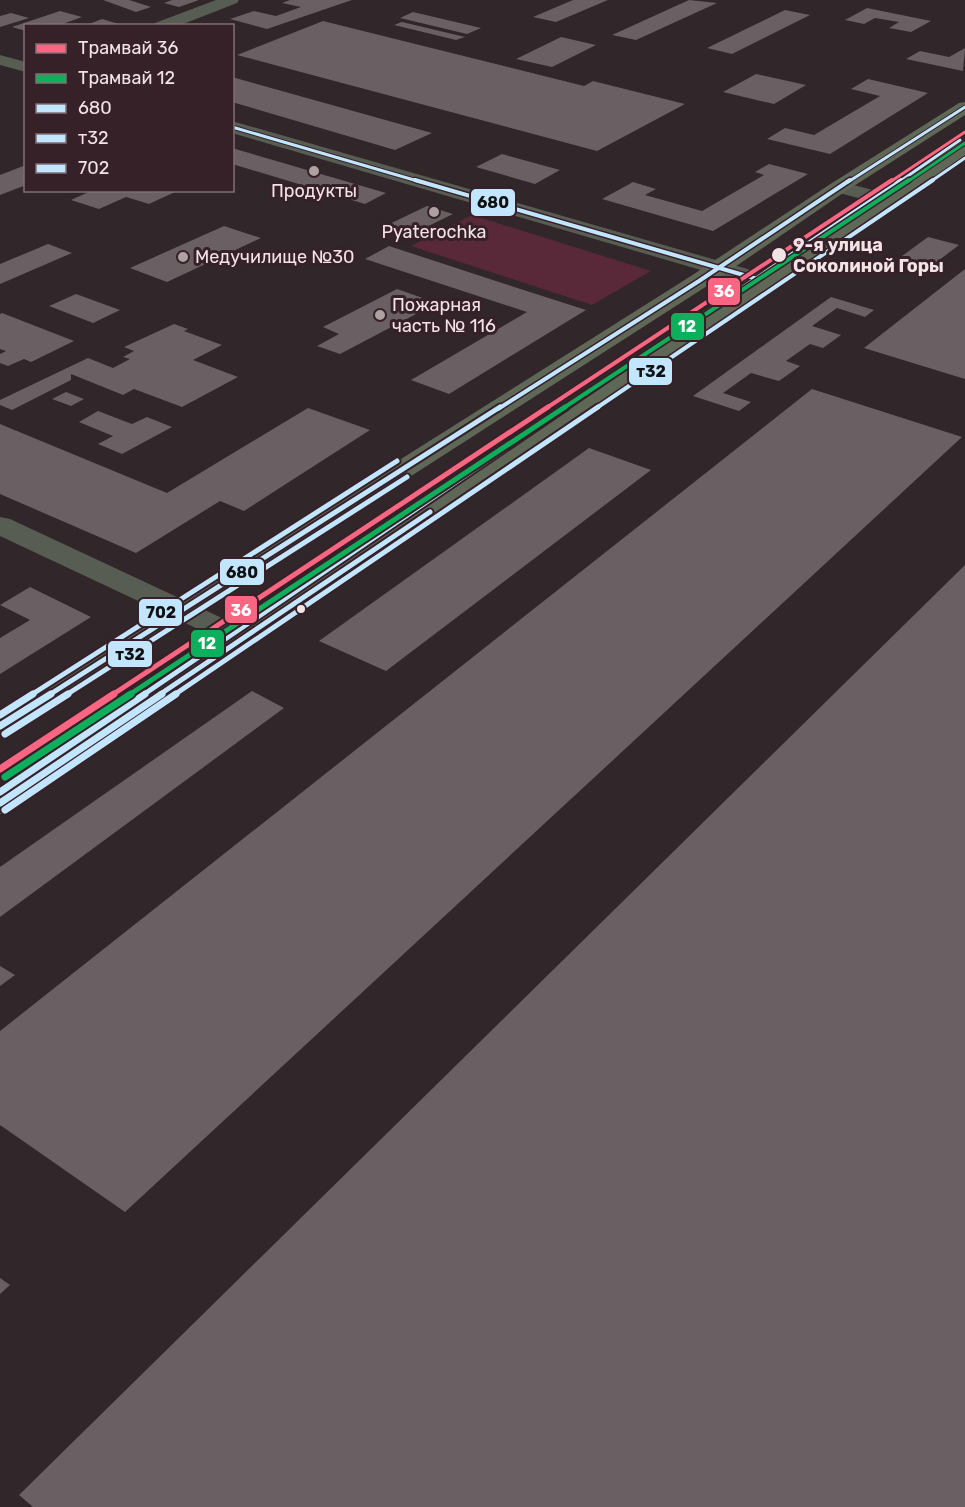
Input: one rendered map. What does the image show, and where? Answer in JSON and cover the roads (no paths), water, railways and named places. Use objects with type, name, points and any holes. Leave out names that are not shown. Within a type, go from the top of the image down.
[{"type":"main road","points":[[0,726],[719,267],[965,107]]},
{"type":"main road","points":[[0,803],[965,147]]},
{"type":"street","points":[[166,24],[231,0]]},
{"type":"street","points":[[0,60],[24,66]]},
{"type":"street","points":[[234,128],[767,282]]},
{"type":"street","points":[[839,187],[888,200]]},
{"type":"street","points":[[0,525],[243,639]]},
{"type":"tram line","name":"36","points":[[0,769],[965,132]]},
{"type":"tram line","name":"12","points":[[5,777],[965,143]]},
{"type":"place","name":"Продукты","points":[[314,171]]},
{"type":"place","name":"Pyaterochka","points":[[434,212]]},
{"type":"place","name":"9-я улица Соколиной Горы","points":[[779,255]]},
{"type":"place","name":"Медучилище №30","points":[[183,257]]},
{"type":"place","name":"Пожарная часть № 116","points":[[380,315]]}]
